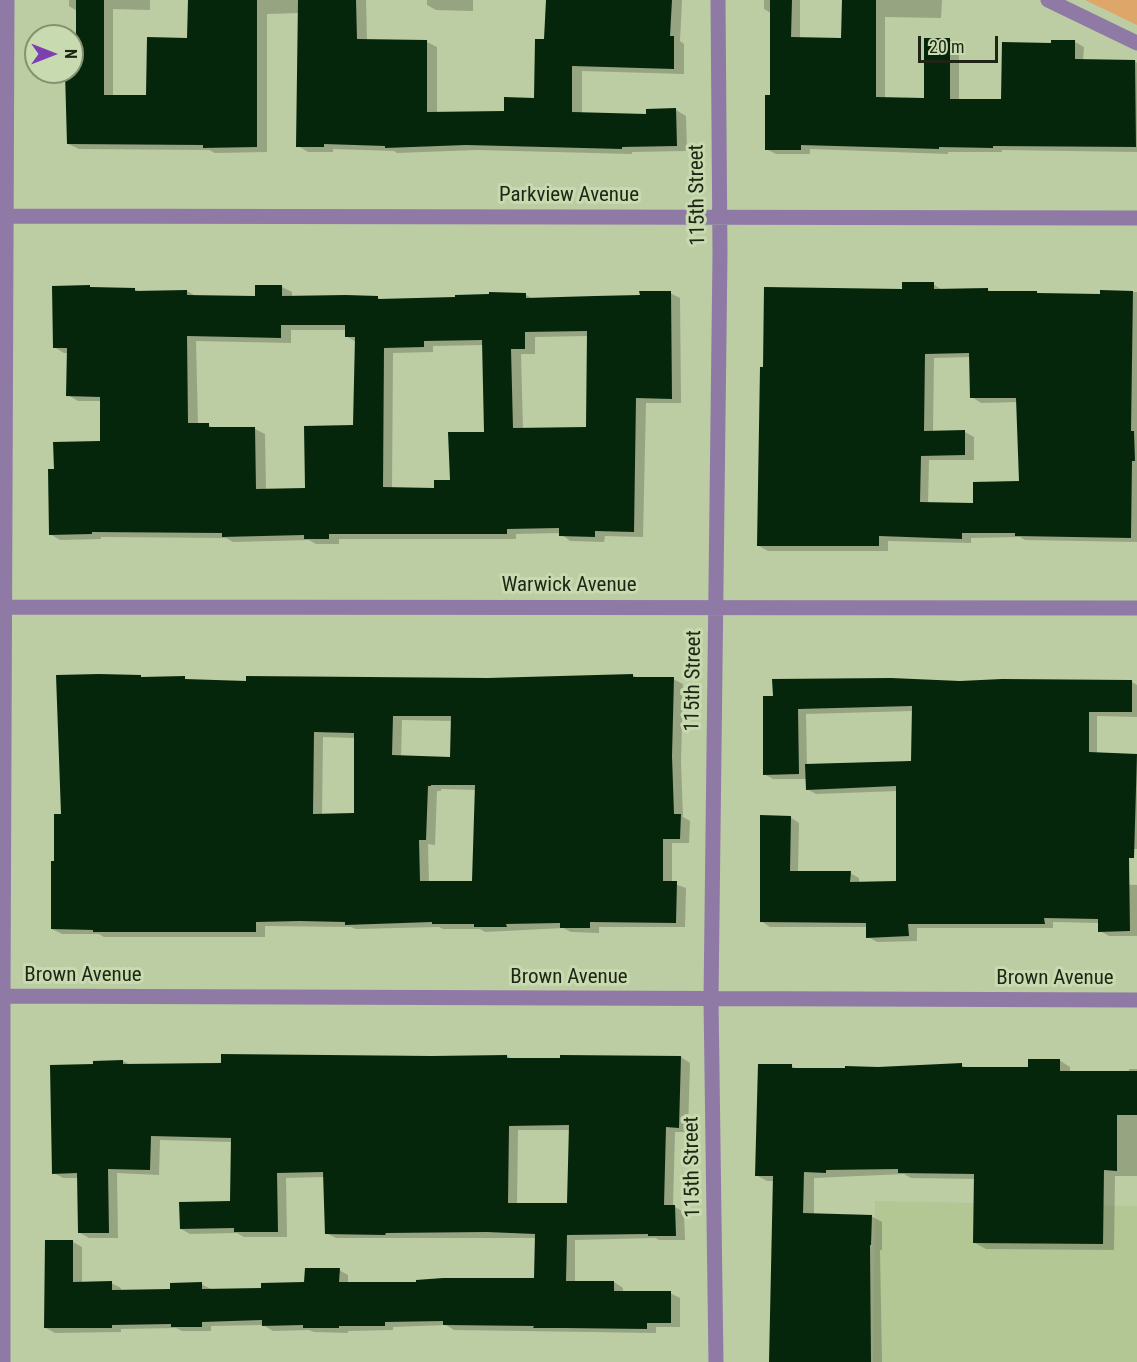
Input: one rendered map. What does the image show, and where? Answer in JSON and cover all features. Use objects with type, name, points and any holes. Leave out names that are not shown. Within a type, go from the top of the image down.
[{"type":"street","points":[[3,1362],[1,996],[3,216],[7,0]]},
{"type":"street","name":"115th Street","points":[[716,1362],[711,999],[719,218],[718,0]]},
{"type":"street","points":[[1048,0],[1137,43]]},
{"type":"street","name":"Parkview Avenue","points":[[3,216],[1137,218]]},
{"type":"street","name":"Warwick Avenue","points":[[3,607],[1137,608]]},
{"type":"street","name":"Brown Avenue","points":[[1,996],[1137,1000]]},
{"type":"shaded area","points":[[1085,0],[1137,0],[1137,25]]},
{"type":"shaded area","points":[[875,1201],[1137,1206],[1137,1362],[873,1362]]},
{"type":"building","points":[[76,0],[104,0],[104,95],[146,95],[147,37],[187,38],[188,0],[257,0],[257,147],[203,148],[203,145],[67,144],[65,84],[84,84],[84,24],[76,24]]},
{"type":"building","points":[[298,0],[356,0],[357,39],[427,40],[427,112],[504,111],[504,97],[534,98],[535,39],[544,39],[546,0],[672,0],[670,36],[674,36],[674,69],[572,66],[572,112],[646,114],[646,109],[676,108],[677,146],[622,147],[622,149],[466,145],[385,148],[385,146],[324,144],[324,147],[296,147]]},
{"type":"building","points":[[770,0],[792,0],[791,37],[841,38],[842,0],[876,0],[876,97],[924,98],[924,38],[950,38],[950,99],[1001,99],[1002,42],[1051,43],[1051,40],[1075,40],[1075,59],[1135,60],[1136,147],[993,146],[993,148],[939,147],[939,149],[801,145],[801,150],[765,150],[765,95],[770,95]]},
{"type":"building","points":[[902,282],[934,282],[934,289],[988,288],[988,291],[1100,294],[1100,290],[1133,291],[1131,431],[1134,431],[1135,461],[1132,461],[1131,538],[962,533],[962,539],[879,536],[879,546],[757,546],[760,367],[763,367],[764,287],[902,289]],"holes":[[[969,353],[970,398],[1016,398],[1019,481],[973,482],[973,503],[920,502],[921,456],[965,455],[965,430],[924,431],[925,354]]]},
{"type":"building","points":[[90,285],[90,287],[135,288],[135,291],[187,290],[187,295],[255,296],[255,285],[282,285],[282,296],[378,296],[378,299],[455,297],[455,295],[489,294],[489,292],[526,293],[526,298],[640,295],[639,291],[671,291],[672,399],[636,398],[634,532],[595,531],[595,537],[559,536],[559,528],[507,529],[507,534],[329,534],[329,539],[304,539],[304,535],[222,537],[222,533],[92,532],[92,534],[49,535],[48,469],[54,469],[53,442],[100,441],[100,397],[66,396],[67,348],[53,348],[52,286]],"holes":[[[281,325],[345,325],[345,337],[355,337],[353,425],[304,426],[305,488],[256,489],[255,427],[209,427],[209,423],[188,423],[187,336],[281,338]],[[587,331],[586,427],[513,428],[511,349],[525,349],[525,332]],[[482,340],[484,432],[448,432],[450,480],[434,480],[434,488],[383,487],[384,348],[424,347],[424,341]]]},
{"type":"building","points":[[633,674],[633,677],[674,677],[672,756],[674,814],[681,814],[680,839],[663,839],[663,881],[677,881],[676,923],[590,922],[590,928],[560,928],[560,923],[474,927],[474,924],[432,924],[432,922],[345,925],[345,922],[300,921],[256,922],[256,932],[93,932],[93,930],[51,929],[54,814],[61,814],[56,675],[185,676],[185,679],[246,681],[246,676],[488,678]],"holes":[[[393,716],[451,716],[450,757],[392,755]],[[314,732],[354,733],[354,813],[313,814]],[[475,785],[472,881],[420,881],[419,840],[426,840],[428,786]]]},
{"type":"building","points":[[891,678],[960,681],[1132,680],[1132,712],[1089,712],[1089,752],[1137,754],[1134,858],[1129,858],[1130,931],[1098,932],[1098,919],[1044,918],[1045,924],[908,924],[909,936],[866,938],[866,923],[760,922],[760,815],[791,816],[790,871],[851,871],[850,882],[896,881],[896,786],[806,790],[805,764],[911,761],[912,706],[798,709],[799,774],[763,775],[763,696],[773,696],[772,679]]},
{"type":"building","points":[[221,1054],[507,1055],[507,1058],[560,1058],[560,1055],[681,1056],[679,1128],[666,1127],[664,1205],[675,1205],[676,1236],[567,1235],[566,1281],[614,1281],[614,1291],[671,1291],[671,1323],[647,1323],[647,1329],[443,1325],[443,1321],[385,1322],[385,1326],[303,1328],[303,1325],[262,1326],[262,1320],[202,1322],[202,1327],[171,1327],[171,1324],[112,1325],[112,1328],[44,1328],[45,1240],[73,1240],[73,1282],[112,1281],[112,1290],[170,1289],[170,1283],[202,1282],[202,1289],[261,1288],[261,1283],[304,1282],[305,1268],[340,1268],[339,1282],[416,1282],[416,1280],[443,1278],[534,1278],[535,1234],[487,1232],[325,1234],[323,1172],[277,1173],[278,1232],[234,1232],[234,1228],[180,1229],[179,1202],[230,1201],[231,1138],[151,1136],[150,1170],[108,1169],[109,1233],[78,1233],[77,1173],[52,1174],[50,1065],[93,1064],[93,1061],[123,1060],[123,1064],[221,1063]],"holes":[[[569,1125],[567,1203],[508,1203],[509,1126]]]},
{"type":"building","points":[[1028,1059],[1060,1059],[1060,1071],[1137,1071],[1137,1115],[1117,1115],[1117,1171],[1104,1170],[1103,1244],[973,1243],[974,1174],[898,1173],[898,1169],[804,1172],[803,1213],[872,1215],[871,1362],[769,1362],[773,1176],[755,1176],[758,1064],[792,1064],[792,1068],[962,1063],[962,1067],[1028,1067]]}]
